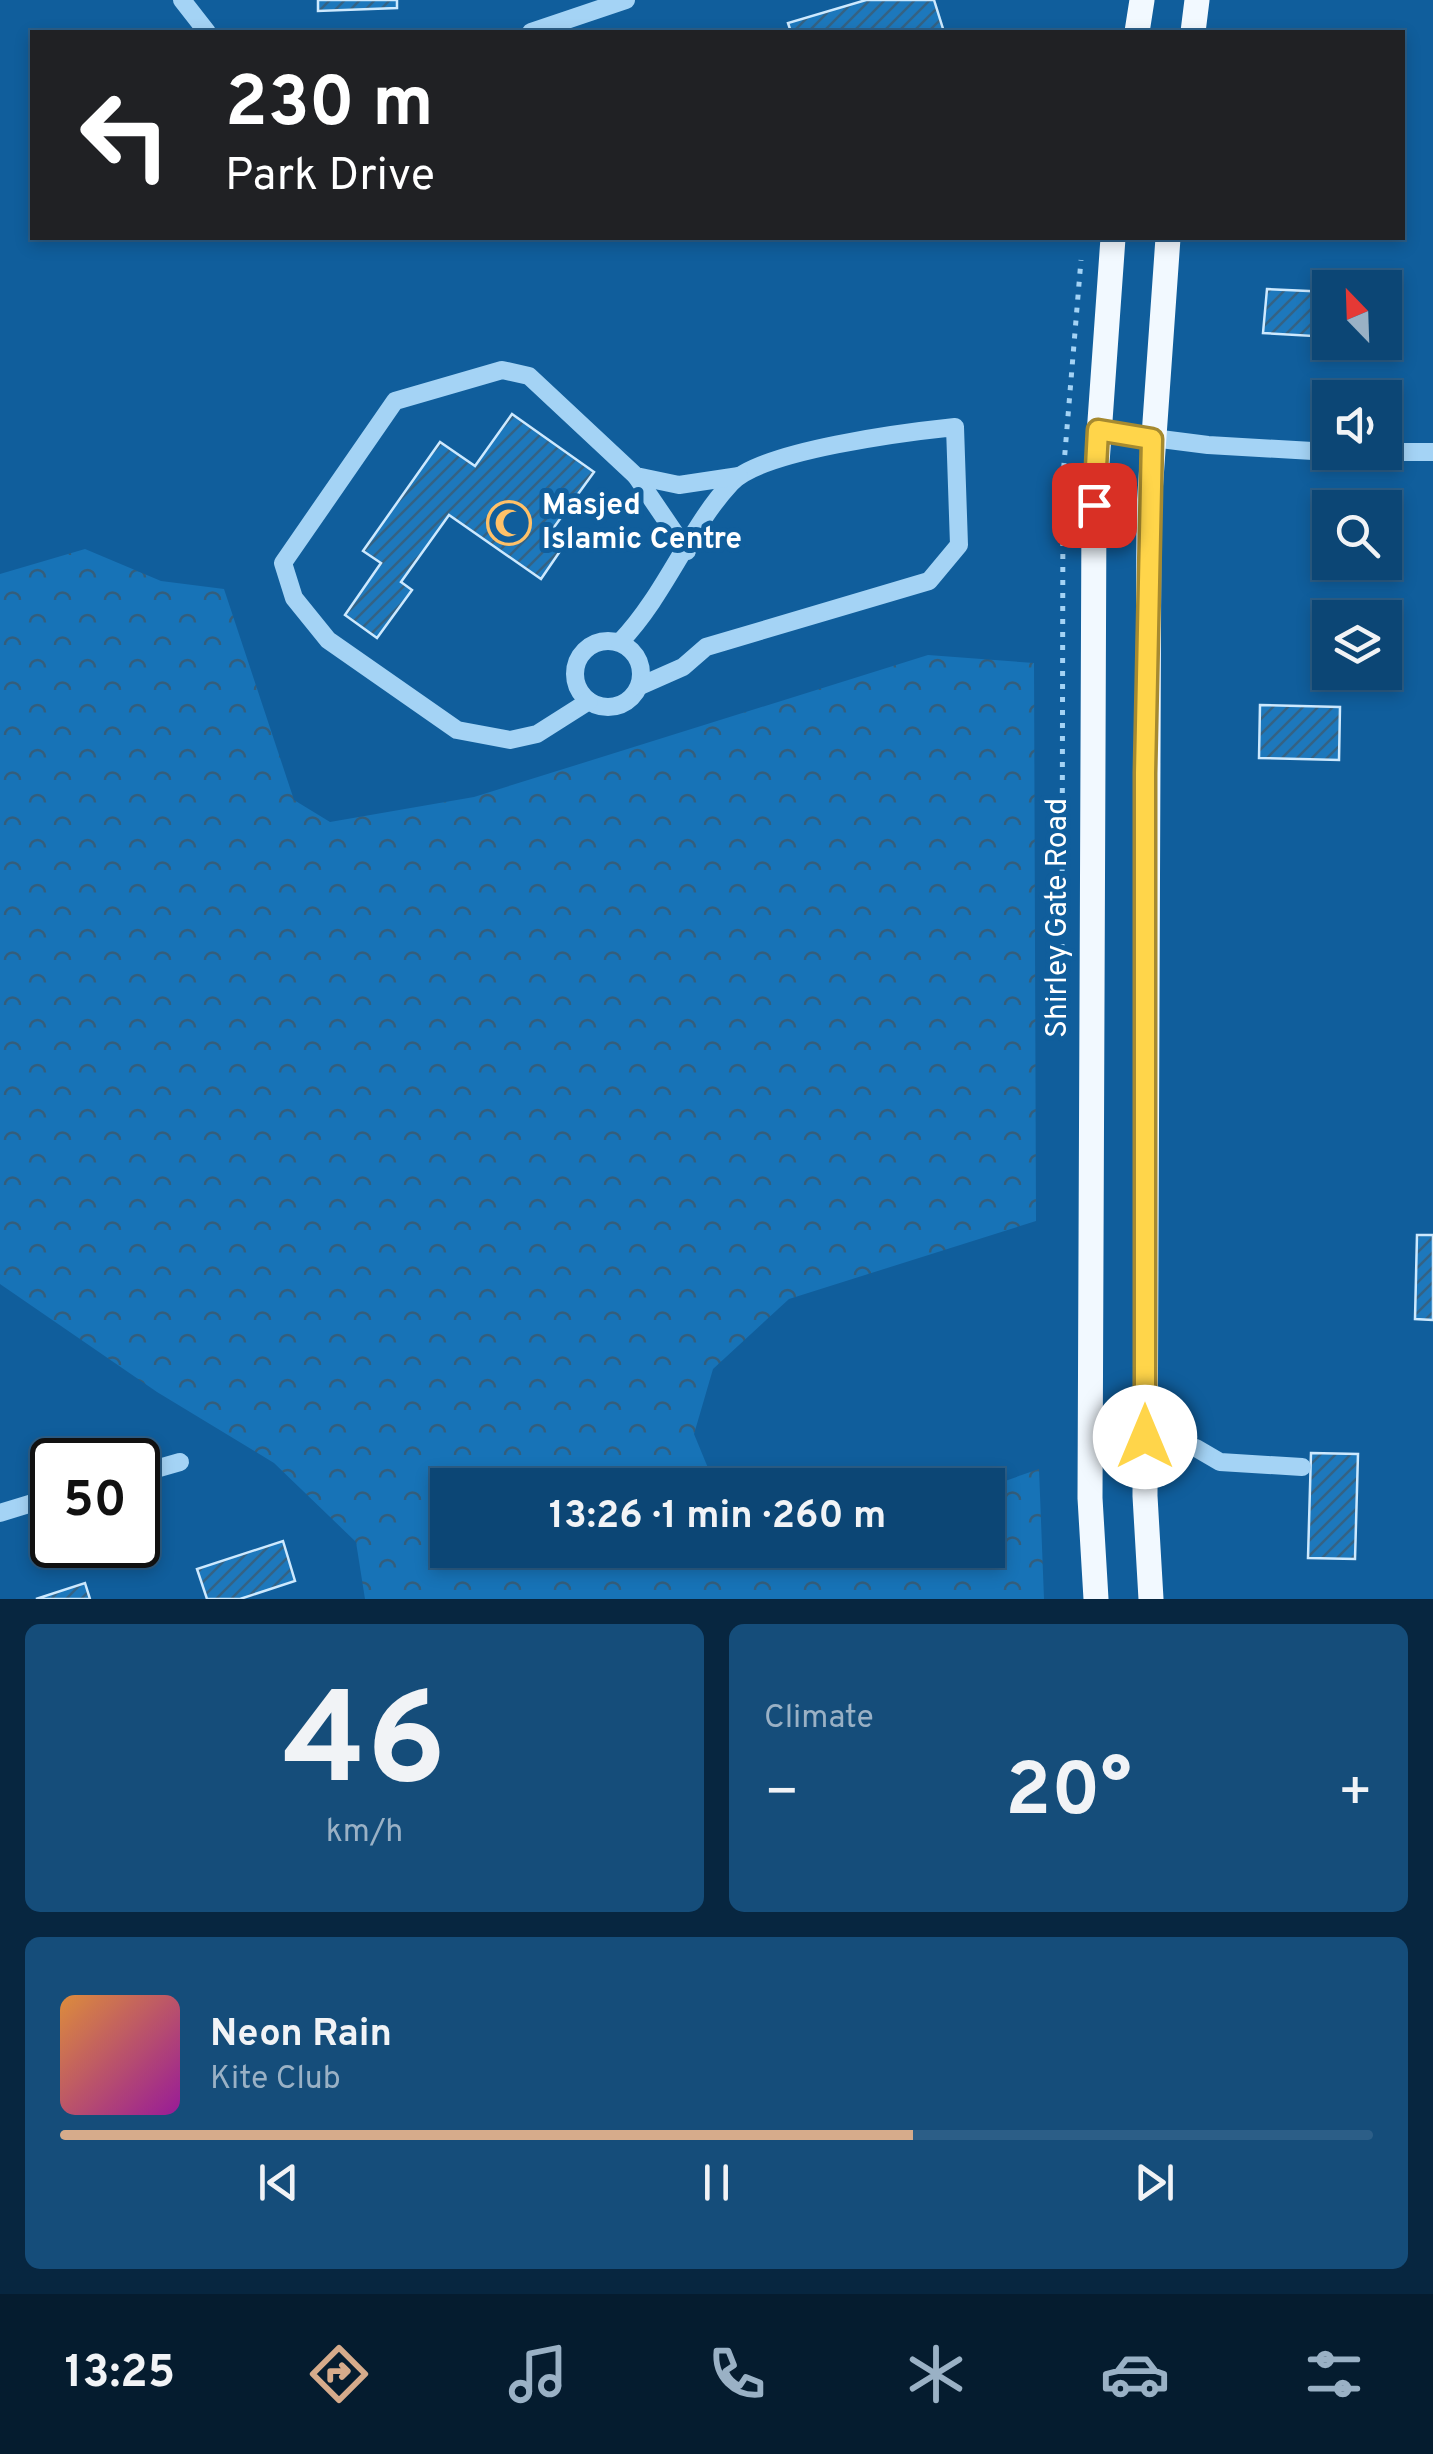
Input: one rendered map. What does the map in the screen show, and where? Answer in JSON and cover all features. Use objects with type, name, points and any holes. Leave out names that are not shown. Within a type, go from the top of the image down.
[{"type":"main road","points":[[1138,30],[1142,0]]},
{"type":"main road","points":[[1193,30],[1197,0]]},
{"type":"main road","name":"Shirley Gate Road","points":[[1096,1599],[1090,1498],[1090,772],[1098,430],[1113,240]]},
{"type":"main road","points":[[1151,1599],[1145,1437],[1145,773],[1152,439],[1168,240]]},
{"type":"street","points":[[182,0],[206,30]]},
{"type":"street","points":[[537,30],[626,0]]},
{"type":"street","points":[[590,701],[538,734],[510,740],[457,730],[328,640],[294,598],[283,563],[395,401],[502,370],[529,376],[636,476],[687,551]]},
{"type":"street","points":[[636,476],[679,485],[739,476],[847,443],[954,427],[959,545],[929,581],[706,648],[683,667],[640,686]]},
{"type":"street","points":[[1098,430],[1152,439],[1312,451]]},
{"type":"street","points":[[1402,452],[1433,452]]},
{"type":"street","points":[[620,642],[647,614],[739,476]]},
{"type":"street","points":[[603,640],[620,642],[635,652],[642,668],[640,686],[630,700],[614,707],[590,701],[575,680],[577,662],[587,648],[603,640]]},
{"type":"street","points":[[1145,1437],[1196,1448],[1220,1462],[1302,1467]]},
{"type":"street","points":[[160,1468],[180,1462]]},
{"type":"street","points":[[0,1513],[30,1504]]},
{"type":"green space","points":[[85,549],[161,581],[224,589],[294,800],[330,822],[474,797],[928,655],[1034,663],[1036,1221],[789,1299],[713,1369],[694,1434],[708,1468],[430,1468],[430,1568],[1005,1568],[1005,1481],[1039,1469],[1044,1599],[365,1599],[356,1542],[274,1463],[157,1392],[0,1284],[0,574]]},
{"type":"building","points":[[318,0],[397,0],[397,8],[318,11]]},
{"type":"building","points":[[866,0],[934,0],[943,30],[790,30],[788,23]]},
{"type":"building","points":[[1267,289],[1312,291],[1312,336],[1263,333]]},
{"type":"building","name":"Masjed Islamic Centre","points":[[512,414],[594,472],[552,530],[567,541],[541,579],[449,515],[401,582],[412,590],[377,638],[345,615],[381,563],[363,551],[440,442],[475,466]]},
{"type":"building","points":[[1260,705],[1340,707],[1339,760],[1259,758]]},
{"type":"building","points":[[1417,1235],[1433,1235],[1433,1320],[1415,1319]]},
{"type":"building","points":[[1311,1453],[1358,1454],[1355,1559],[1308,1558]]},
{"type":"building","points":[[283,1541],[295,1581],[240,1599],[207,1599],[197,1569]]},
{"type":"building","points":[[85,1583],[90,1599],[36,1599]]},
{"type":"place","name":"Masjed Islamic Centre","points":[[509,523]]},
{"type":"route","points":[[1094,505],[1098,430],[1152,439],[1145,773],[1145,1437]]}]
